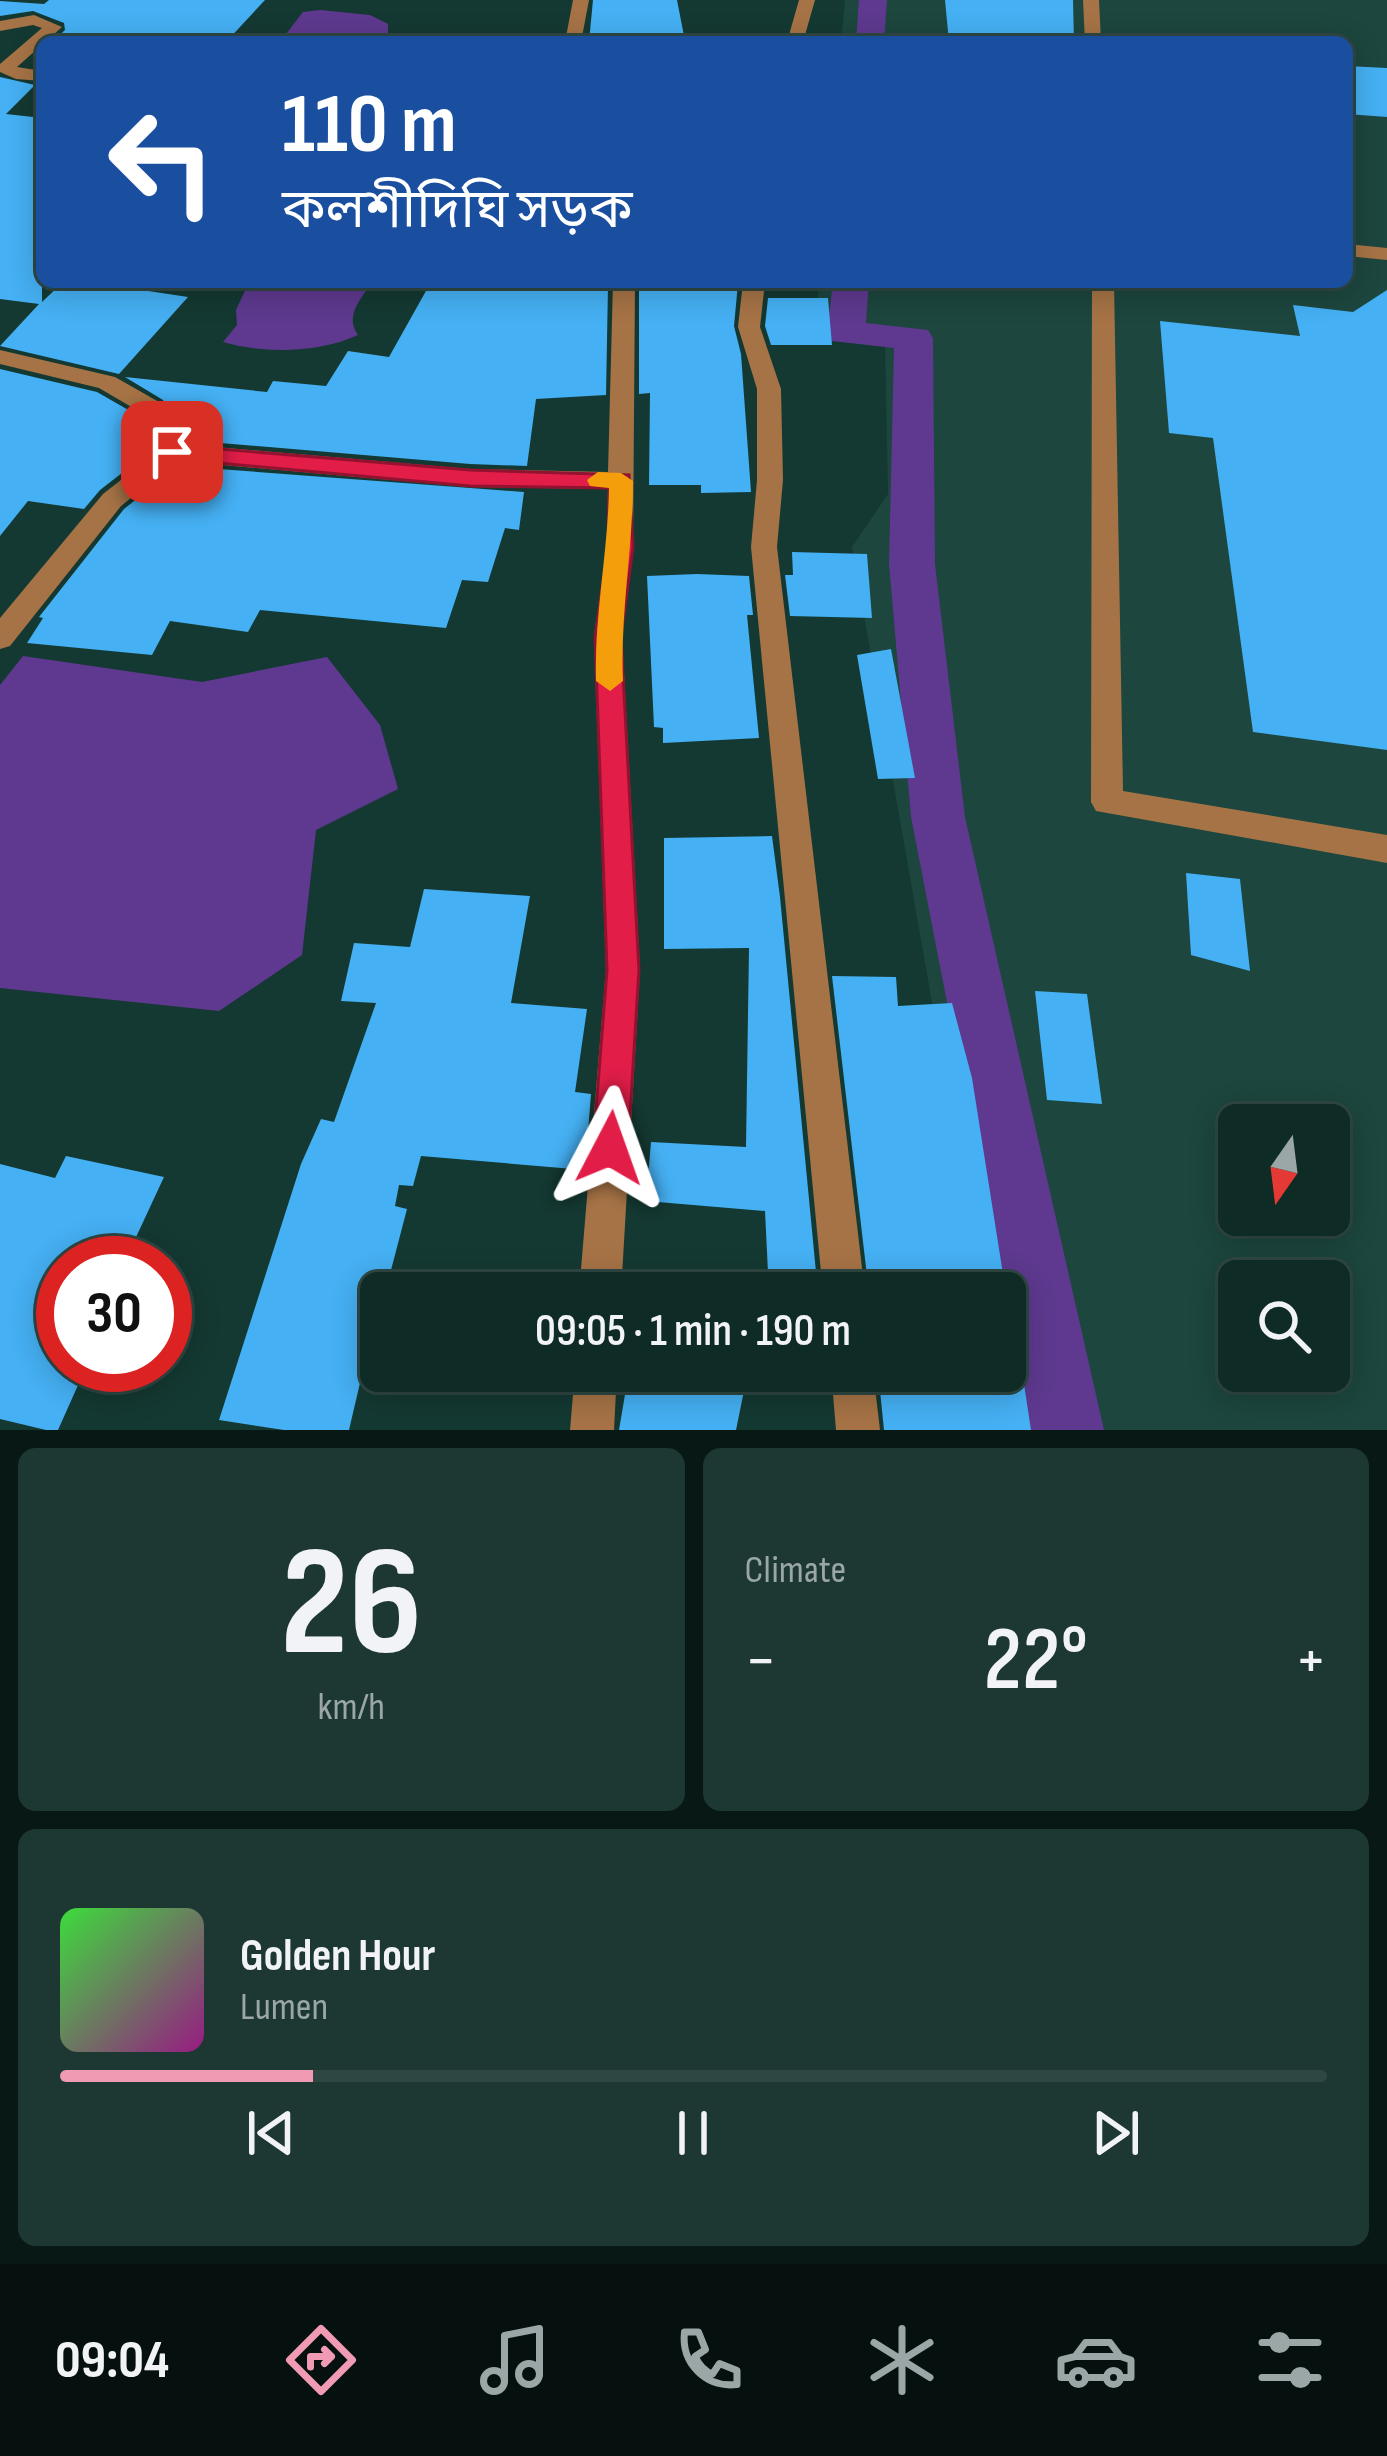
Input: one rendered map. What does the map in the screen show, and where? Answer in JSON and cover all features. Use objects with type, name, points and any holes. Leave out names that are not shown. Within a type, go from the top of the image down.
[{"type":"street","points":[[0,26],[34,0]]},
{"type":"street","points":[[574,36],[581,0]]},
{"type":"street","points":[[797,36],[806,0]]},
{"type":"street","points":[[1091,0],[1093,36]]},
{"type":"street","points":[[0,26],[34,20],[54,27],[43,36]]},
{"type":"street","points":[[36,42],[6,68],[36,76]]},
{"type":"street","points":[[1353,251],[1387,254]]},
{"type":"street","points":[[602,1272],[623,970],[608,637],[620,547],[624,288]]},
{"type":"street","points":[[753,288],[749,327],[769,389],[770,480],[764,548],[842,1272]]},
{"type":"street","points":[[1103,288],[1107,802],[1387,849]]},
{"type":"street","points":[[0,358],[107,382],[150,407],[172,452]]},
{"type":"street","points":[[0,638],[112,500],[172,452],[470,478],[621,481]]},
{"type":"street","points":[[592,1430],[595,1392]]},
{"type":"street","points":[[854,1392],[859,1430]]},
{"type":"shaded area","points":[[845,0],[1387,0],[1387,1430],[1007,1430],[1006,1392],[1026,1392],[1026,1272],[979,1272],[852,547],[888,494],[885,342],[814,336],[818,288],[1353,288],[1353,36],[842,36]]},
{"type":"shaded area","points":[[303,12],[370,15],[388,24],[388,36],[285,36]]},
{"type":"shaded area","points":[[246,288],[368,288],[353,314],[358,335],[309,348],[273,350],[223,342],[237,325],[236,310]]},
{"type":"shaded area","points":[[23,656],[202,682],[327,657],[380,725],[398,789],[316,830],[302,955],[219,1011],[0,988],[0,685]]},
{"type":"building","points":[[49,0],[265,0],[232,36],[58,36],[65,30],[64,23],[33,11],[0,16],[0,1],[44,4]]},
{"type":"building","points":[[593,0],[677,0],[684,36],[590,36]]},
{"type":"building","points":[[945,0],[1073,0],[1074,36],[948,36]]},
{"type":"building","points":[[1353,66],[1387,68],[1387,117],[1353,114]]},
{"type":"building","points":[[0,77],[35,85],[6,114],[36,117],[36,288],[42,288],[42,302],[57,288],[136,288],[188,297],[119,374],[0,346],[39,304],[0,299]]},
{"type":"building","points":[[428,288],[608,288],[606,395],[536,399],[527,466],[184,440],[163,400],[125,377],[267,392],[273,381],[326,386],[348,351],[389,357]]},
{"type":"building","points":[[639,288],[738,288],[734,326],[741,354],[751,492],[701,493],[701,485],[649,485],[650,393],[639,394]]},
{"type":"building","points":[[1387,290],[1387,750],[1253,732],[1213,438],[1169,433],[1160,321],[1300,336],[1293,305],[1353,312]]},
{"type":"building","points":[[768,298],[828,298],[832,345],[771,345],[765,326]]},
{"type":"building","points":[[0,369],[97,392],[137,415],[153,449],[100,490],[84,509],[28,501],[0,536]]},
{"type":"building","points":[[178,466],[524,492],[519,530],[505,528],[488,582],[462,580],[446,628],[260,610],[248,632],[170,621],[152,655],[27,643],[43,618],[39,617],[124,509]]},
{"type":"building","points":[[792,552],[867,554],[872,618],[790,616],[785,575],[793,575]]},
{"type":"building","points":[[647,576],[749,576],[753,615],[747,615],[759,738],[663,743],[663,728],[654,727]]},
{"type":"building","points":[[891,649],[915,778],[878,779],[857,655]]},
{"type":"building","points":[[772,836],[816,1272],[768,1272],[765,1211],[646,1201],[651,1142],[746,1147],[749,948],[664,949],[664,838]]},
{"type":"building","points":[[1186,873],[1240,879],[1250,971],[1191,955]]},
{"type":"building","points":[[424,889],[530,896],[511,1003],[587,1009],[575,1092],[591,1094],[585,1170],[421,1156],[413,1186],[399,1185],[395,1206],[407,1209],[390,1272],[360,1272],[360,1383],[349,1430],[284,1430],[219,1420],[301,1164],[321,1119],[334,1122],[376,1003],[341,1001],[354,943],[410,947]]},
{"type":"building","points":[[832,976],[896,977],[898,1006],[952,1003],[972,1078],[1003,1272],[867,1272]]},
{"type":"building","points":[[1035,991],[1087,994],[1102,1104],[1047,1100]]},
{"type":"building","points":[[66,1156],[164,1177],[137,1236],[36,1236],[36,1392],[75,1392],[58,1430],[46,1430],[0,1419],[0,1164],[55,1178]]},
{"type":"building","points":[[625,1392],[744,1392],[736,1430],[619,1430]]},
{"type":"building","points":[[880,1392],[1025,1392],[1031,1430],[884,1430]]},
{"type":"waterway","points":[[870,36],[873,0]]},
{"type":"waterway","points":[[850,288],[846,333],[914,338],[912,564],[938,817],[1067,1430]]},
{"type":"slow traffic","points":[[598,480],[621,481],[620,547],[608,637],[610,681]]},
{"type":"route","points":[[172,452],[287,466],[470,478],[621,481],[620,547],[608,637],[623,970],[610,1148]]}]
